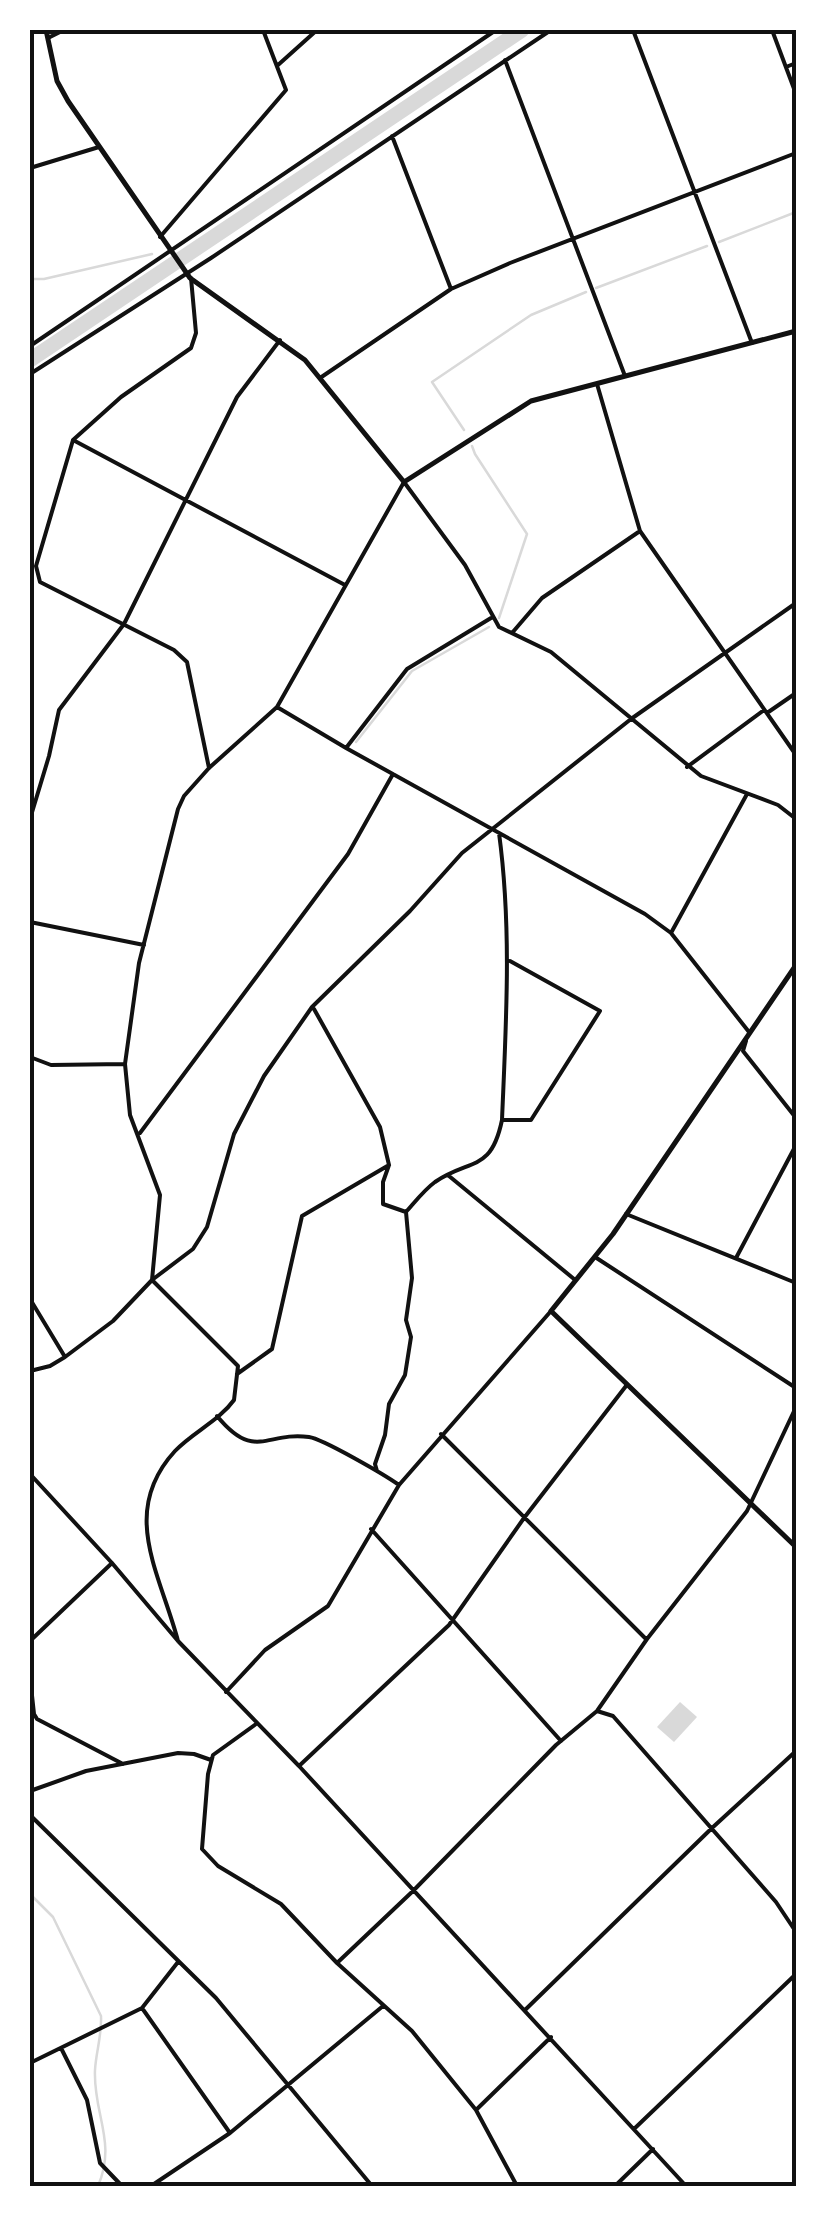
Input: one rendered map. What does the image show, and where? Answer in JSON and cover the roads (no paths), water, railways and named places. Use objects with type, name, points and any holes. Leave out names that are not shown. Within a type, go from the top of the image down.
[{"type":"street","points":[[64,30],[47,34],[57,81],[160,237],[187,273],[305,360],[465,565],[499,627],[551,652],[701,776],[778,805],[796,819]]},
{"type":"street","points":[[160,237],[286,90],[262,30]]},
{"type":"street","points":[[278,65],[316,30]]},
{"type":"street","points":[[30,346],[496,30]]},
{"type":"street","points":[[30,374],[551,30]]},
{"type":"street","points":[[632,30],[753,344]]},
{"type":"street","points":[[772,30],[796,94]]},
{"type":"street","points":[[505,60],[625,376]]},
{"type":"street","points":[[786,67],[796,64]]},
{"type":"street","points":[[392,136],[451,290]]},
{"type":"street","points":[[30,168],[98,147]]},
{"type":"street","points":[[320,378],[451,290],[796,153]]},
{"type":"street","points":[[187,273],[196,333],[191,348],[122,397],[73,440],[36,566],[40,582],[174,650],[186,662],[209,768]]},
{"type":"street","points":[[152,1280],[161,1201],[130,1115],[124,1064],[128,1022],[144,945],[184,796],[278,706],[404,482],[522,405],[796,332]]},
{"type":"street","points":[[30,820],[50,756],[58,710],[124,624],[237,397],[280,340]]},
{"type":"street","points":[[597,384],[640,530],[796,755]]},
{"type":"street","points":[[73,440],[345,585]]},
{"type":"street","points":[[512,634],[542,598],[640,530]]},
{"type":"street","points":[[30,1370],[50,1366],[113,1321],[152,1280],[194,1250],[208,1227],[234,1134],[249,1102],[312,1008],[489,829],[631,720],[796,603]]},
{"type":"street","points":[[346,748],[407,669],[491,618]]},
{"type":"street","points":[[687,766],[796,693]]},
{"type":"street","points":[[278,706],[346,748],[645,914],[671,933],[749,1032]]},
{"type":"street","points":[[139,1135],[348,854],[394,774]]},
{"type":"street","points":[[671,933],[747,794]]},
{"type":"street","points":[[377,1472],[375,1464],[390,1404],[405,1375],[411,1337],[406,1320],[412,1278],[406,1212],[437,1180],[489,1155],[497,1143],[502,1120],[508,960],[506,882],[499,833]]},
{"type":"street","points":[[30,922],[144,945]]},
{"type":"street","points":[[502,1120],[530,1120],[600,1012],[508,960]]},
{"type":"street","points":[[226,1692],[266,1650],[328,1606],[399,1485],[594,1256],[796,965]]},
{"type":"street","points":[[312,1008],[319,1012],[380,1126],[389,1165],[382,1182],[382,1204],[406,1212]]},
{"type":"street","points":[[749,1032],[743,1051],[796,1118]]},
{"type":"street","points":[[30,1056],[50,1065],[124,1064]]},
{"type":"street","points":[[736,1258],[796,1144]]},
{"type":"street","points":[[237,1374],[272,1349],[302,1216],[389,1165]]},
{"type":"street","points":[[449,1176],[574,1279]]},
{"type":"street","points":[[626,1214],[796,1283]]},
{"type":"street","points":[[594,1256],[796,1388]]},
{"type":"street","points":[[152,1280],[238,1366],[234,1400],[176,1449],[158,1474],[146,1505],[145,1526],[178,1641]]},
{"type":"street","points":[[30,1299],[65,1356]]},
{"type":"street","points":[[551,1311],[796,1547]]},
{"type":"street","points":[[299,1766],[453,1618],[626,1386]]},
{"type":"street","points":[[337,1963],[414,1891],[561,1741],[597,1711],[750,1505],[796,1408]]},
{"type":"street","points":[[218,1416],[229,1430],[248,1442],[312,1437],[399,1485]]},
{"type":"street","points":[[441,1434],[647,1640]]},
{"type":"street","points":[[30,1474],[178,1641],[299,1766],[686,2186]]},
{"type":"street","points":[[372,1528],[561,1741]]},
{"type":"street","points":[[30,1641],[112,1563]]},
{"type":"street","points":[[30,1677],[34,1714],[43,1725],[122,1764]]},
{"type":"street","points":[[597,1711],[613,1716],[776,1902],[796,1932]]},
{"type":"street","points":[[256,1724],[213,1755],[202,1850],[218,1866],[281,1904],[337,1963],[412,2031],[476,2110],[517,2186]]},
{"type":"street","points":[[30,1791],[86,1771],[178,1752],[212,1760]]},
{"type":"street","points":[[525,2010],[796,1752]]},
{"type":"street","points":[[30,1815],[216,1998],[372,2186]]},
{"type":"street","points":[[30,2063],[142,2008],[178,1962]]},
{"type":"street","points":[[634,2128],[796,1974]]},
{"type":"street","points":[[151,2186],[230,2133],[383,2006]]},
{"type":"street","points":[[142,2008],[230,2133]]},
{"type":"street","points":[[476,2110],[550,2037]]},
{"type":"street","points":[[61,2048],[86,2100],[101,2164],[122,2186]]},
{"type":"street","points":[[614,2186],[653,2149]]},
{"type":"waterway","points":[[30,360],[522,30]]},
{"type":"waterway","points":[[719,242],[796,212]]},
{"type":"waterway","points":[[596,288],[707,246]]},
{"type":"waterway","points":[[30,279],[152,254]]},
{"type":"waterway","points":[[464,430],[432,382],[531,315],[586,292]]},
{"type":"waterway","points":[[472,446],[527,534],[499,618]]},
{"type":"waterway","points":[[356,742],[412,671],[489,627]]},
{"type":"waterway","points":[[30,1894],[53,1917],[101,2016],[95,2086],[105,2156],[98,2186]]}]
